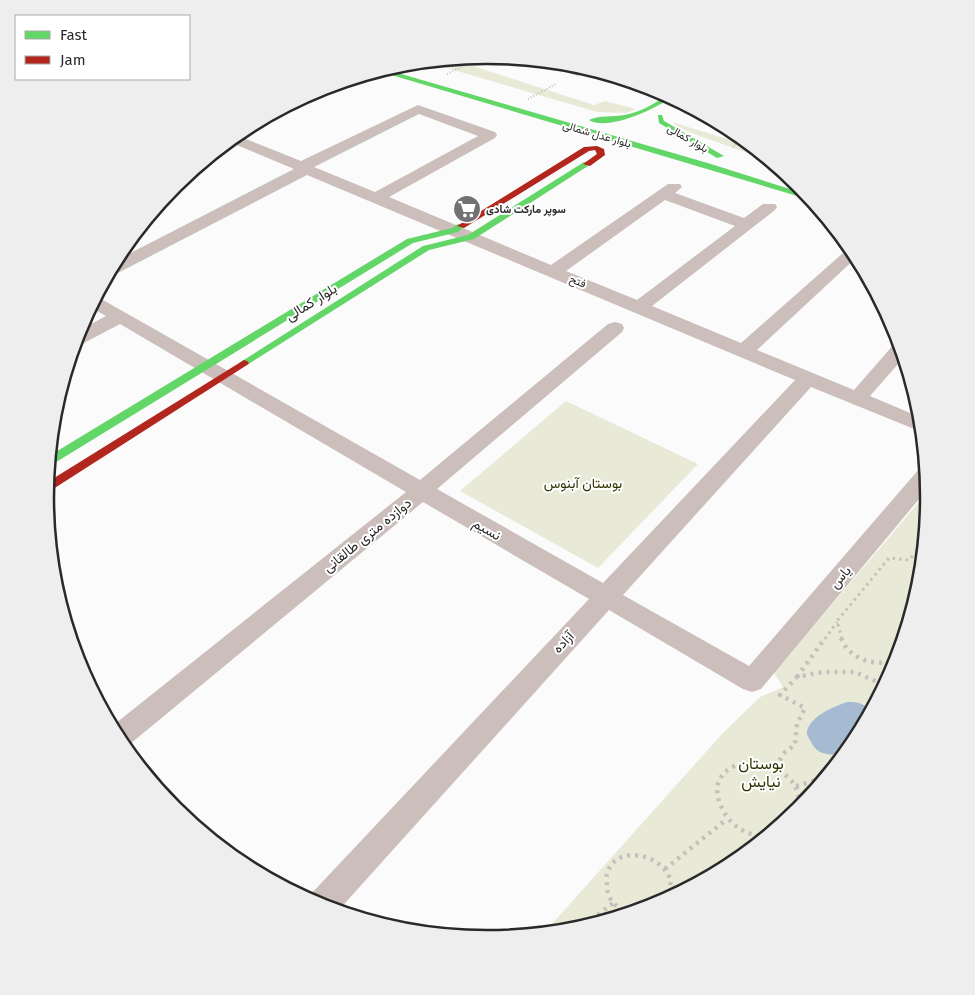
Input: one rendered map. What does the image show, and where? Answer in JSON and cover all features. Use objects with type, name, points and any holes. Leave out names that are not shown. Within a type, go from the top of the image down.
[{"type":"street","name":"بلوار عدل شمالی","points":[[419,69],[551,108]]},
{"type":"street","points":[[556,84],[576,73]]},
{"type":"street","name":"بلوار عدل شمالی","points":[[395,74],[673,156],[798,195]]},
{"type":"street","points":[[658,118],[647,119],[642,114],[663,101]]},
{"type":"street","name":"بلوار کمالی","points":[[675,106],[658,118],[661,122],[725,158],[675,143]]},
{"type":"street","points":[[123,263],[418,109],[490,135],[376,198]]},
{"type":"street","name":"بلوار عدل شمالی","points":[[629,130],[589,119],[622,119],[642,114]]},
{"type":"street","points":[[531,115],[580,145],[600,150],[607,154]]},
{"type":"street","name":"فتح","points":[[240,141],[915,422]]},
{"type":"street","name":"بلوار کمالی","points":[[55,482],[410,241],[463,234],[580,145]]},
{"type":"street","name":"بلوار کمالی","points":[[56,457],[215,372],[426,248],[463,234],[607,154],[673,156]]},
{"type":"street","points":[[554,271],[668,191],[748,225]]},
{"type":"street","points":[[640,307],[769,207]]},
{"type":"street","points":[[744,351],[848,256]]},
{"type":"street","name":"نسیم","points":[[98,305],[752,681]]},
{"type":"street","points":[[86,334],[119,317]]},
{"type":"street","name":"دوازده متری طالقانی","points":[[124,733],[421,491],[615,328]]},
{"type":"street","points":[[857,398],[896,353]]},
{"type":"street","name":"آزاده","points":[[327,900],[808,378]]},
{"type":"street","name":"یاس","points":[[752,681],[920,482]]},
{"type":"path","points":[[443,76],[467,65]]},
{"type":"path","points":[[525,100],[556,84]]},
{"type":"path","points":[[775,767],[784,752],[795,745],[797,724],[805,708],[780,695],[797,677],[837,622],[889,558],[909,560],[918,550]]},
{"type":"path","points":[[837,622],[846,649],[859,658],[876,663],[888,663]]},
{"type":"path","points":[[797,677],[823,672],[855,672],[880,683]]},
{"type":"path","points":[[759,836],[738,829],[726,819],[719,807],[716,794],[718,782],[724,772],[734,765],[747,762],[761,762],[775,767],[787,775],[796,786],[800,797]]},
{"type":"path","points":[[796,786],[816,780]]},
{"type":"path","points":[[665,870],[726,819]]},
{"type":"path","points":[[620,910],[613,903],[606,883],[607,874],[619,858],[628,854],[644,855],[658,862],[670,879],[672,890]]},
{"type":"path","points":[[595,917],[613,903]]},
{"type":"green space","points":[[469,65],[594,105],[605,101],[636,109],[626,113],[597,112],[441,66]]},
{"type":"green space","points":[[672,122],[735,141],[755,156],[702,137],[680,128]]},
{"type":"green space","name":"بوستان آبنوس","points":[[566,401],[698,464],[598,568],[460,491]]},
{"type":"green space","name":"بوستان نیایش","points":[[921,500],[918,554],[913,582],[898,637],[877,689],[863,714],[832,762],[814,783],[752,842],[679,887],[627,908],[549,927],[722,734],[760,697],[783,687],[774,673]]},
{"type":"water","points":[[847,702],[855,702],[867,707],[837,754],[830,755],[822,753],[813,746],[807,731],[813,720],[836,706]]},
{"type":"traffic: fast","points":[[395,74],[797,194]]},
{"type":"traffic: fast","points":[[593,120],[615,119],[634,115],[662,101]]},
{"type":"traffic: fast","points":[[660,116],[661,122],[720,156]]},
{"type":"traffic: fast","points":[[244,363],[426,248],[471,237],[587,164]]},
{"type":"traffic: fast","points":[[56,457],[410,241],[455,230],[461,226]]},
{"type":"traffic: jam","points":[[461,226],[587,149],[597,148],[601,151],[601,155],[587,164]]},
{"type":"traffic: jam","points":[[55,483],[244,363]]},
{"type":"place","name":"سوپر مارکت شادی","points":[[467,209]]}]
